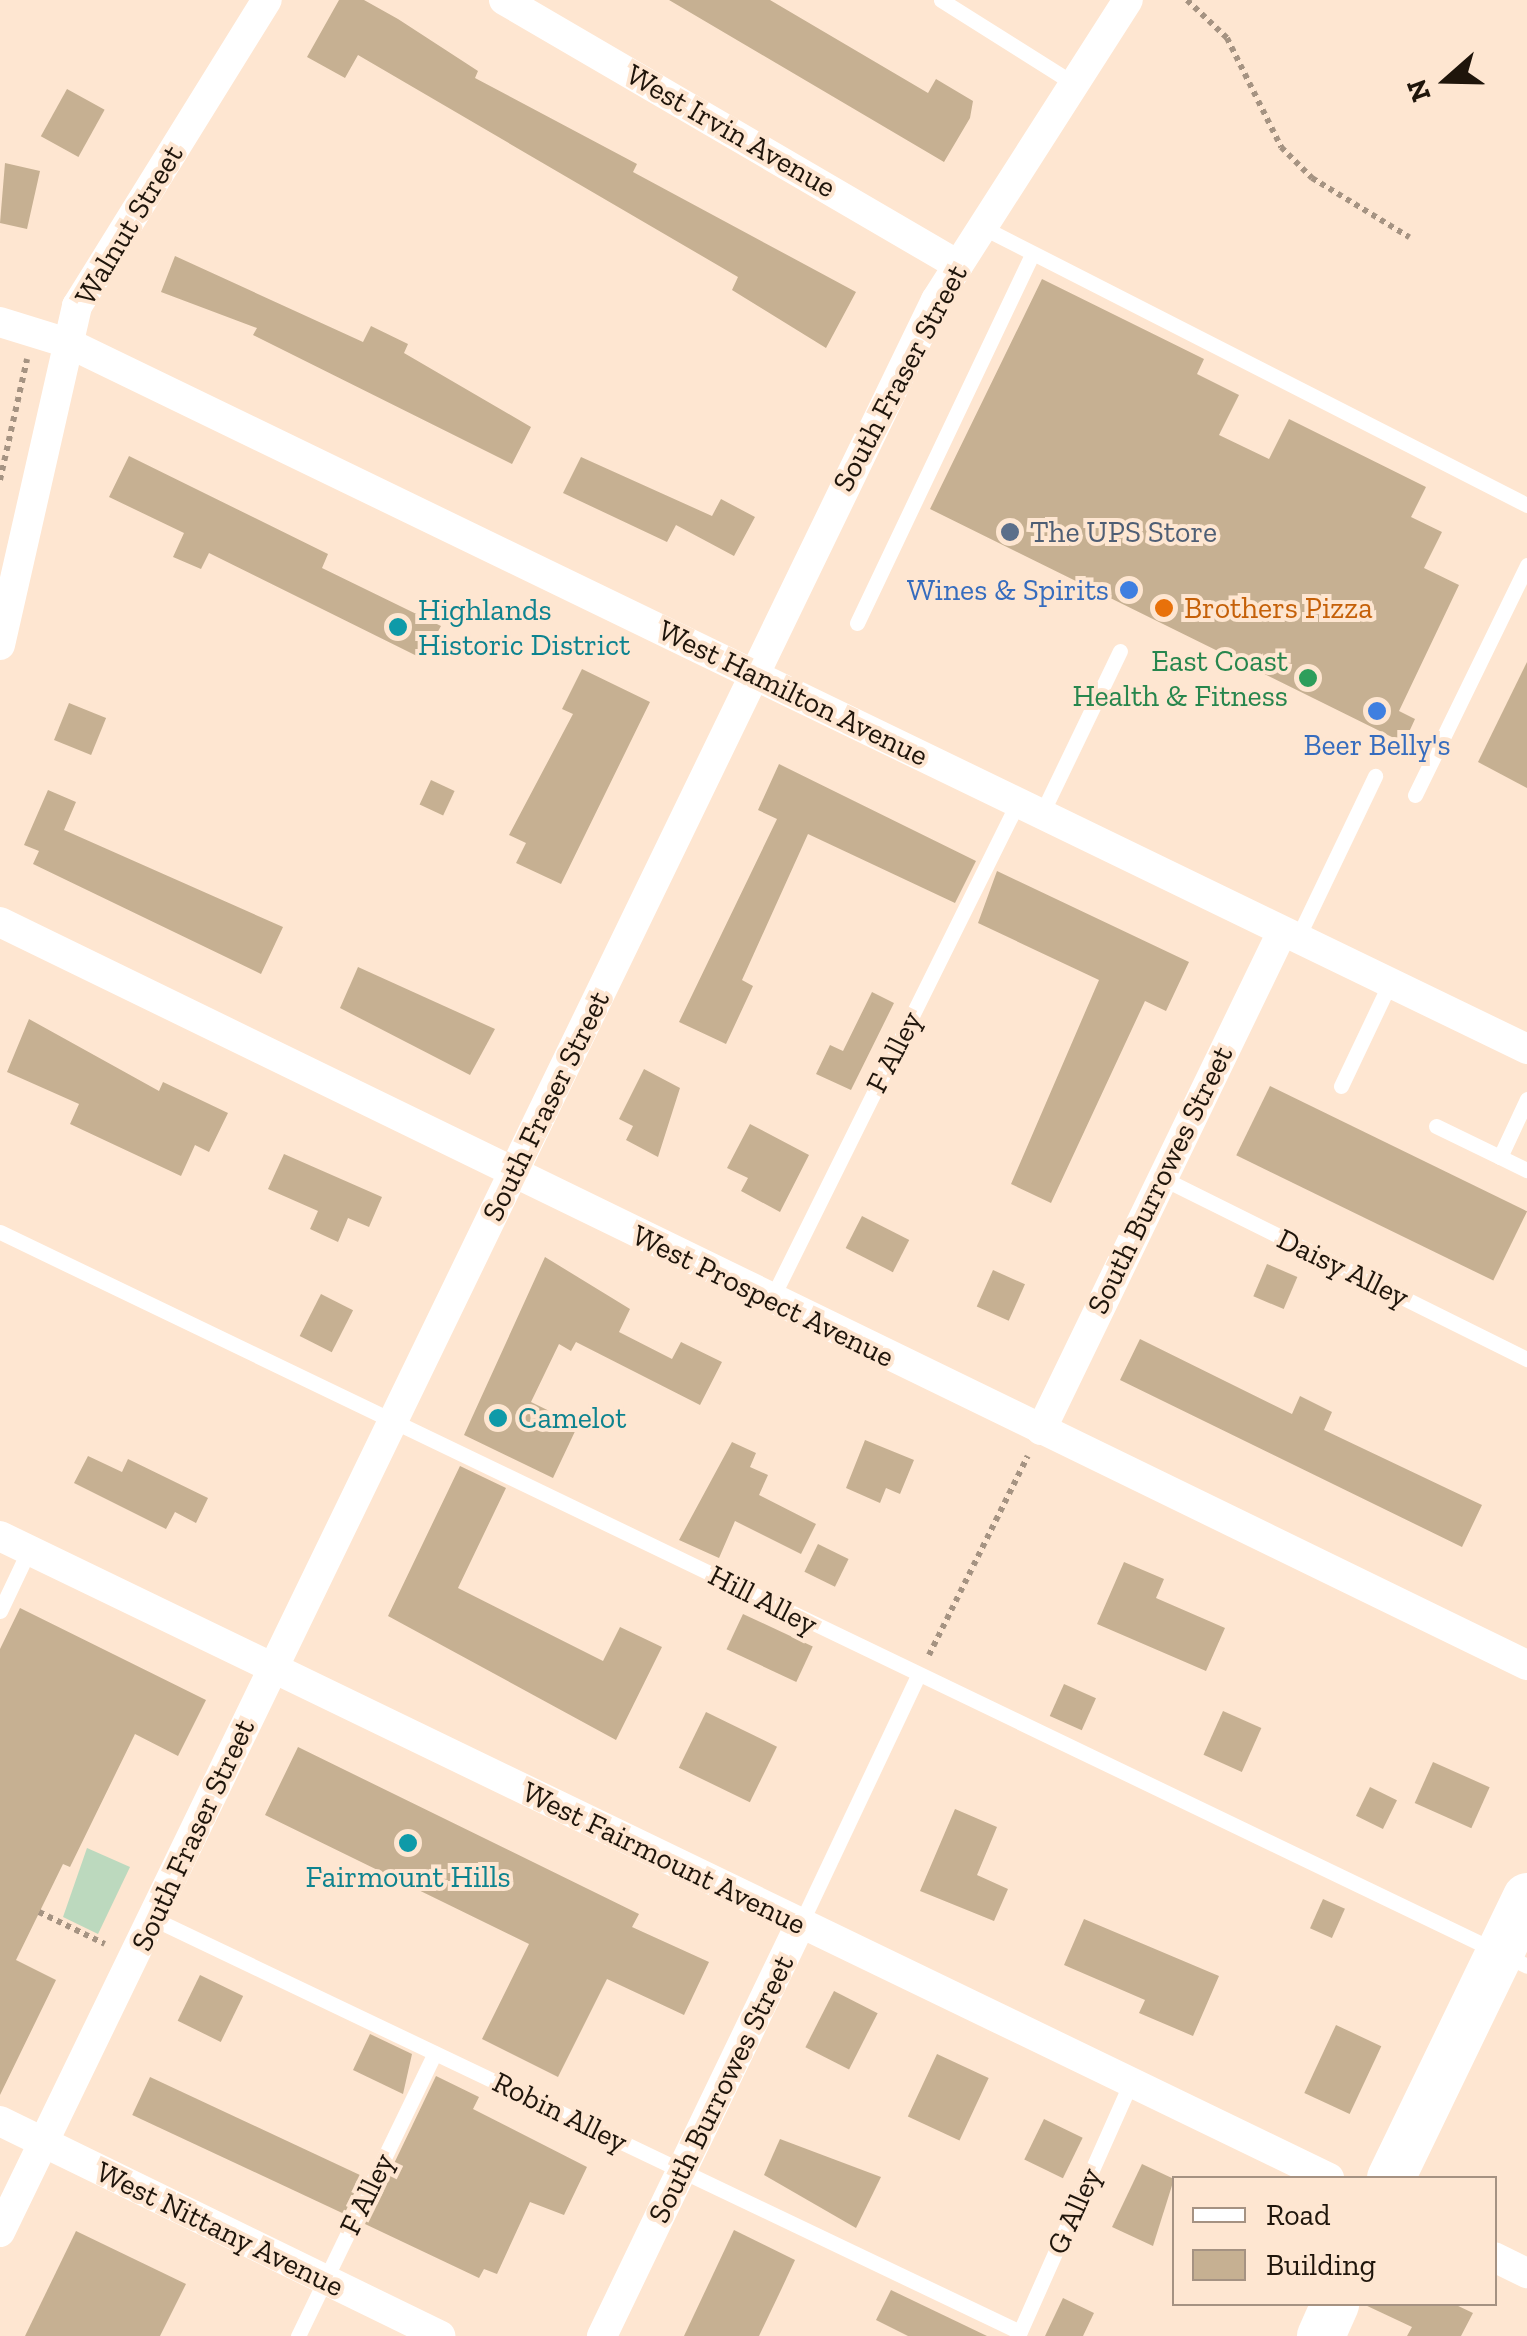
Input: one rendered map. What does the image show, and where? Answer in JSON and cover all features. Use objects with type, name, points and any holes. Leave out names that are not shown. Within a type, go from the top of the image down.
[{"type":"main road","points":[[1392,2176],[1514,1960],[1527,1897]]},
{"type":"main road","points":[[1320,2336],[1335,2306]]},
{"type":"street","name":"Walnut Street","points":[[0,645],[77,306],[266,0]]},
{"type":"street","name":"West Irvin Avenue","points":[[504,0],[958,265]]},
{"type":"street","name":"South Fraser Street","points":[[0,2232],[514,1175],[751,673],[958,265],[1128,0]]},
{"type":"street","name":"West Hamilton Avenue","points":[[0,322],[68,343],[1527,1048]]},
{"type":"street","name":"West Prospect Avenue","points":[[0,922],[1527,1665]]},
{"type":"street","name":"South Burrowes Street","points":[[1041,1430],[1160,1178],[1289,936]]},
{"type":"street","name":"West Fairmount Avenue","points":[[0,1536],[1325,2176]]},
{"type":"street","name":"South Burrowes Street","points":[[602,2336],[801,1924]]},
{"type":"street","name":"West Nittany Avenue","points":[[0,2121],[440,2336]]},
{"type":"street","points":[[1497,2259],[1527,2274]]},
{"type":"lane","points":[[941,0],[1073,83]]},
{"type":"lane","points":[[982,227],[1527,505]]},
{"type":"lane","points":[[857,624],[1032,254]]},
{"type":"lane","points":[[1416,795],[1527,566]]},
{"type":"lane","name":"F Alley","points":[[771,1300],[1029,809],[1120,652]]},
{"type":"lane","points":[[1289,936],[1376,776]]},
{"type":"lane","points":[[1340,1086],[1390,984]]},
{"type":"lane","points":[[1500,1156],[1527,1099]]},
{"type":"lane","points":[[1436,1126],[1527,1170]]},
{"type":"lane","name":"Daisy Alley","points":[[1160,1178],[1527,1358]]},
{"type":"lane","name":"Hill Alley","points":[[0,1232],[917,1678],[1514,1960]]},
{"type":"lane","points":[[0,1611],[29,1550]]},
{"type":"lane","name":"South Burrowes Street","points":[[801,1924],[917,1678]]},
{"type":"lane","name":"Robin Alley","points":[[154,1918],[1019,2334]]},
{"type":"lane","name":"F Alley","points":[[298,2336],[436,2052]]},
{"type":"lane","name":"G Alley","points":[[1019,2334],[1130,2085]]},
{"type":"path","points":[[1188,0],[1226,38],[1281,147],[1312,178],[1409,237]]},
{"type":"path","points":[[0,480],[33,330]]},
{"type":"path","points":[[917,1678],[1026,1459]]},
{"type":"path","points":[[39,1912],[105,1944]]},
{"type":"green space","points":[[87,1848],[130,1867],[98,1934],[63,1917]]},
{"type":"building","points":[[339,0],[364,0],[398,19],[478,71],[475,78],[637,164],[633,172],[856,292],[826,348],[732,290],[738,277],[358,55],[345,78],[307,57]]},
{"type":"building","points":[[669,0],[770,0],[928,93],[936,79],[973,101],[970,118],[944,162]]},
{"type":"building","points":[[67,89],[105,110],[78,157],[41,136]]},
{"type":"building","points":[[5,163],[40,171],[27,229],[0,223]]},
{"type":"building","points":[[175,256],[363,342],[371,326],[408,344],[404,353],[531,427],[512,464],[253,335],[257,328],[161,292]]},
{"type":"building","points":[[1042,279],[1204,359],[1197,374],[1239,395],[1219,435],[1269,459],[1289,419],[1426,487],[1411,517],[1442,532],[1424,568],[1459,585],[1399,711],[1415,719],[1404,743],[930,509]]},
{"type":"building","points":[[129,456],[328,554],[322,568],[441,626],[423,659],[209,553],[201,569],[173,557],[184,533],[109,497]]},
{"type":"building","points":[[581,457],[712,516],[721,499],[755,517],[734,556],[676,525],[667,542],[563,493]]},
{"type":"building","points":[[1527,662],[1527,788],[1478,762]]},
{"type":"building","points":[[582,669],[650,702],[561,884],[516,863],[526,843],[509,835],[573,714],[562,709]]},
{"type":"building","points":[[69,703],[106,718],[91,755],[54,740]]},
{"type":"building","points":[[779,764],[976,861],[955,903],[808,834],[742,980],[753,986],[726,1044],[679,1022],[777,819],[758,810]]},
{"type":"building","points":[[431,780],[455,791],[443,815],[420,804]]},
{"type":"building","points":[[48,790],[76,802],[64,830],[283,927],[261,974],[33,864],[39,851],[24,845]]},
{"type":"building","points":[[997,871],[1189,962],[1166,1011],[1145,1001],[1051,1203],[1011,1184],[1099,980],[978,923]]},
{"type":"building","points":[[358,967],[495,1029],[470,1075],[340,1008]]},
{"type":"building","points":[[872,992],[894,1003],[851,1090],[816,1074],[830,1045],[843,1051]]},
{"type":"building","points":[[29,1019],[159,1091],[163,1082],[228,1113],[209,1152],[195,1145],[181,1176],[70,1124],[79,1104],[7,1072]]},
{"type":"building","points":[[644,1069],[680,1088],[658,1157],[626,1140],[633,1126],[619,1119]]},
{"type":"building","points":[[1270,1086],[1527,1211],[1493,1281],[1236,1155]]},
{"type":"building","points":[[750,1124],[809,1155],[780,1212],[741,1191],[748,1178],[727,1168]]},
{"type":"building","points":[[284,1154],[382,1197],[369,1227],[348,1218],[338,1242],[310,1229],[318,1211],[268,1189]]},
{"type":"building","points":[[862,1216],[909,1240],[893,1272],[846,1248]]},
{"type":"building","points":[[545,1257],[630,1309],[619,1332],[672,1359],[681,1342],[722,1362],[700,1405],[576,1342],[571,1351],[559,1344],[531,1402],[578,1425],[553,1478],[464,1435]]},
{"type":"building","points":[[1267,1264],[1297,1277],[1284,1309],[1253,1296]]},
{"type":"building","points":[[993,1270],[1025,1284],[1009,1321],[977,1307]]},
{"type":"building","points":[[321,1294],[353,1310],[332,1352],[300,1336]]},
{"type":"building","points":[[1140,1339],[1292,1414],[1300,1396],[1332,1412],[1324,1430],[1482,1505],[1462,1547],[1120,1380]]},
{"type":"building","points":[[865,1440],[914,1460],[900,1494],[886,1488],[880,1503],[846,1488]]},
{"type":"building","points":[[732,1442],[756,1453],[750,1467],[768,1475],[759,1495],[816,1524],[801,1554],[735,1521],[719,1558],[679,1540]]},
{"type":"building","points":[[88,1456],[122,1472],[128,1459],[208,1498],[196,1523],[175,1512],[166,1529],[74,1483]]},
{"type":"building","points":[[460,1466],[506,1488],[458,1588],[603,1661],[620,1627],[662,1647],[616,1740],[388,1616]]},
{"type":"building","points":[[818,1544],[849,1559],[835,1587],[804,1572]]},
{"type":"building","points":[[1124,1562],[1164,1579],[1156,1598],[1225,1628],[1206,1671],[1097,1624]]},
{"type":"building","points":[[20,1608],[206,1700],[178,1756],[135,1734],[70,1867],[63,1864],[16,1960],[56,1980],[0,2095],[0,1649]]},
{"type":"building","points":[[743,1614],[813,1647],[796,1682],[727,1649]]},
{"type":"building","points":[[1064,1684],[1096,1698],[1082,1730],[1050,1716]]},
{"type":"building","points":[[1223,1711],[1261,1728],[1242,1772],[1203,1755]]},
{"type":"building","points":[[706,1712],[777,1747],[750,1802],[679,1768]]},
{"type":"building","points":[[298,1747],[639,1914],[632,1927],[709,1962],[684,2015],[607,1979],[558,2077],[482,2039],[529,1944],[265,1815]]},
{"type":"building","points":[[1433,1762],[1490,1787],[1471,1828],[1415,1803]]},
{"type":"building","points":[[1370,1787],[1397,1800],[1383,1829],[1356,1816]]},
{"type":"building","points":[[955,1809],[997,1827],[977,1875],[1008,1889],[994,1921],[920,1891]]},
{"type":"building","points":[[1323,1899],[1345,1909],[1332,1938],[1310,1928]]},
{"type":"building","points":[[1084,1919],[1219,1976],[1193,2036],[1139,2013],[1145,2000],[1064,1965]]},
{"type":"building","points":[[200,1975],[243,1996],[221,2042],[178,2021]]},
{"type":"building","points":[[834,1991],[878,2013],[849,2069],[805,2047]]},
{"type":"building","points":[[1336,2025],[1381,2046],[1350,2114],[1304,2093]]},
{"type":"building","points":[[370,2034],[412,2054],[403,2094],[353,2070]]},
{"type":"building","points":[[937,2054],[989,2078],[959,2141],[908,2117]]},
{"type":"building","points":[[436,2076],[479,2097],[473,2109],[587,2167],[564,2215],[530,2202],[497,2274],[484,2269],[479,2278],[365,2224]]},
{"type":"building","points":[[150,2077],[362,2176],[344,2214],[132,2115]]},
{"type":"building","points":[[1044,2119],[1083,2138],[1063,2178],[1024,2159]]},
{"type":"building","points":[[780,2139],[881,2177],[856,2228],[764,2175]]},
{"type":"building","points":[[1142,2164],[1172,2178],[1153,2246],[1112,2227]]},
{"type":"building","points":[[734,2230],[795,2260],[781,2290],[759,2336],[684,2336]]},
{"type":"building","points":[[76,2231],[186,2284],[160,2336],[25,2336]]},
{"type":"building","points":[[891,2290],[987,2336],[908,2336],[876,2320]]},
{"type":"building","points":[[1063,2298],[1094,2313],[1083,2336],[1045,2336]]},
{"type":"building","points":[[1367,2306],[1458,2306],[1473,2313],[1461,2336],[1407,2336],[1412,2327]]},
{"type":"place","name":"The UPS Store","points":[[1010,532]]},
{"type":"place","name":"Wines & Spirits","points":[[1129,590]]},
{"type":"place","name":"Brothers Pizza","points":[[1164,608]]},
{"type":"place","name":"Highlands Historic District","points":[[398,627]]},
{"type":"place","name":"East Coast Health & Fitness","points":[[1308,678]]},
{"type":"place","name":"Beer Belly's","points":[[1377,711]]},
{"type":"place","name":"Camelot","points":[[498,1418]]},
{"type":"place","name":"Fairmount Hills","points":[[408,1843]]}]
